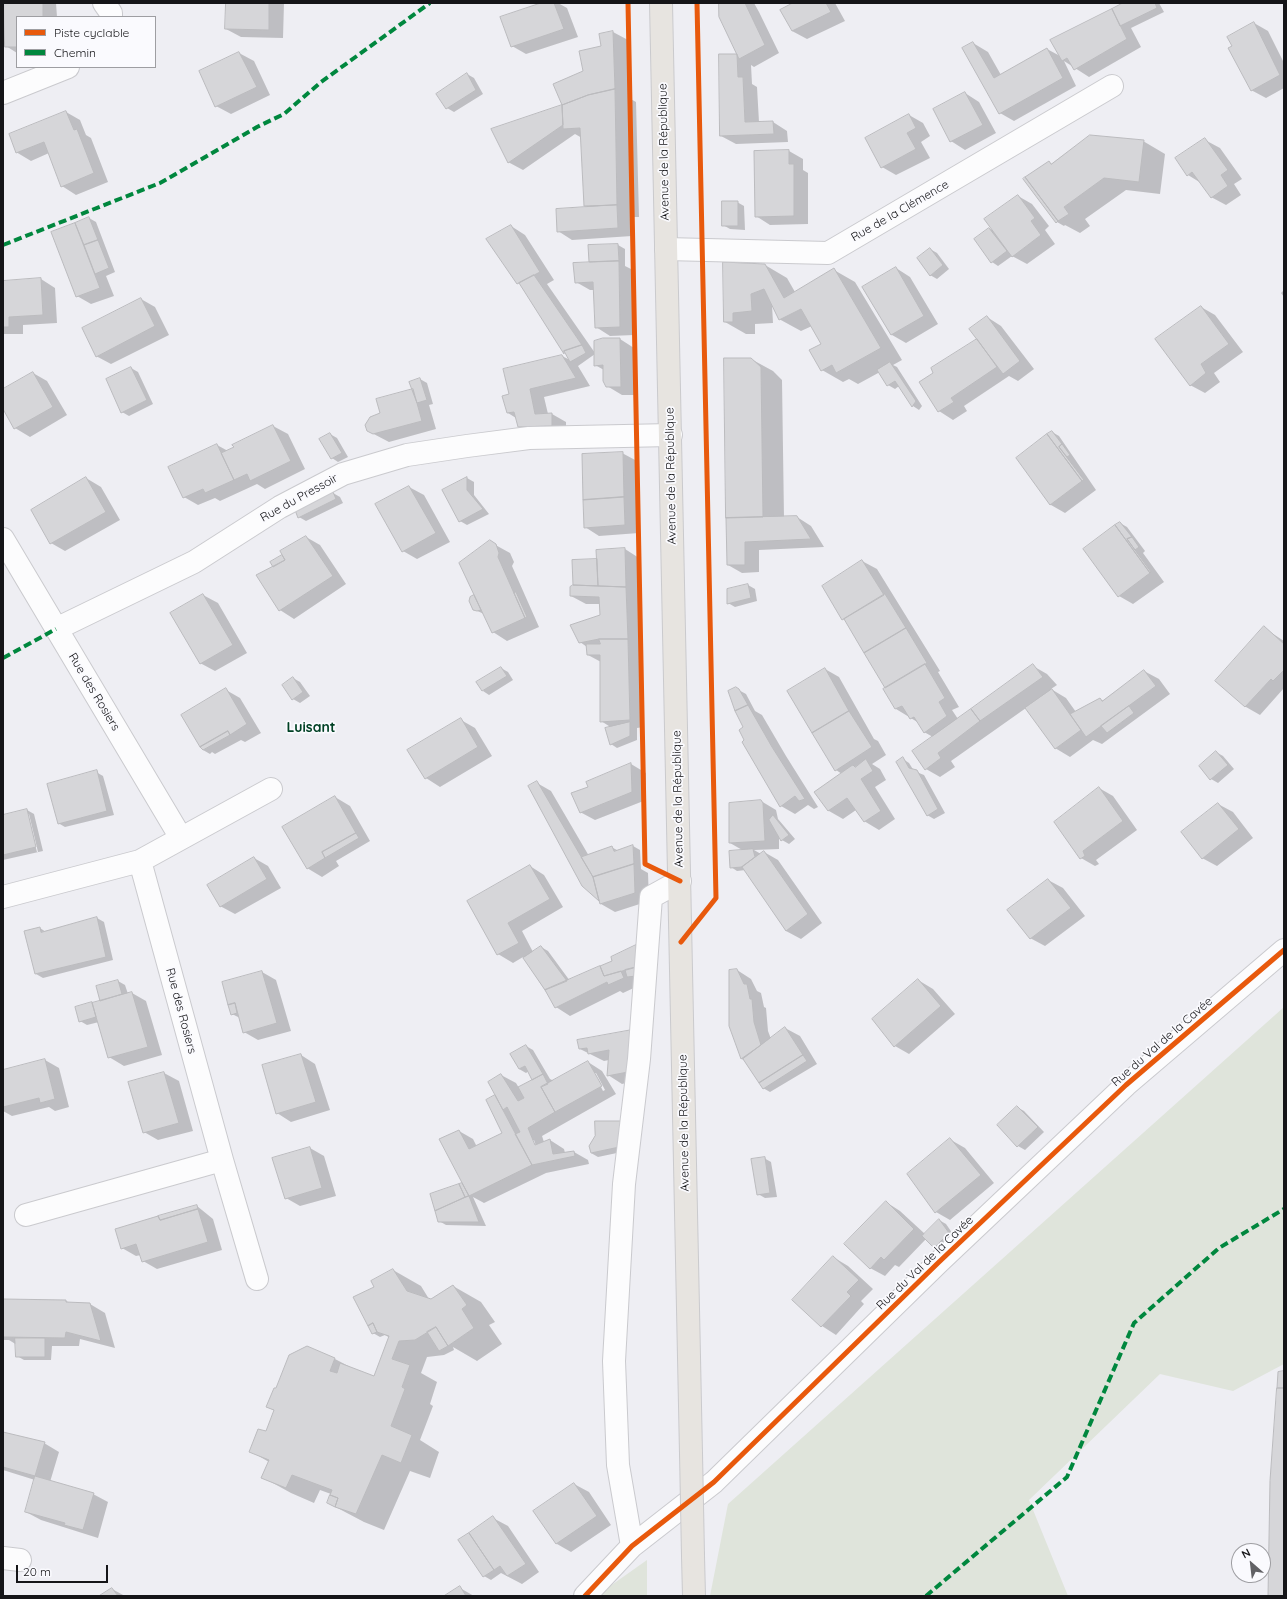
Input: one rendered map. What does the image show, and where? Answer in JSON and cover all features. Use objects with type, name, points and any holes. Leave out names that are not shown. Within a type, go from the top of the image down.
[{"type":"main road","name":"Avenue de la République","points":[[661,3],[694,1596]]},
{"type":"street","points":[[104,3],[111,13],[110,16]]},
{"type":"street","points":[[3,93],[66,68]]},
{"type":"street","name":"Rue de la Clémence","points":[[666,249],[828,253],[1112,86]]},
{"type":"street","name":"Rue du Pressoir","points":[[56,630],[194,562],[280,507],[343,474],[407,455],[529,438],[671,435]]},
{"type":"street","points":[[3,539],[56,630]]},
{"type":"street","name":"Rue des Rosiers","points":[[56,630],[181,838]]},
{"type":"street","points":[[3,897],[140,861],[271,788]]},
{"type":"street","name":"Rue des Rosiers","points":[[140,861],[256,1279]]},
{"type":"street","points":[[632,1546],[618,1465],[614,1361],[624,1184],[639,1059],[651,896],[680,881]]},
{"type":"street","name":"Rue du Val de la Cavée","points":[[585,1596],[632,1546],[714,1482],[945,1256],[1121,1090],[1284,950]]},
{"type":"street","points":[[26,1215],[222,1160]]},
{"type":"shaded area","points":[[1284,1007],[1284,1364],[1233,1391],[1160,1374],[1029,1500],[1068,1596],[710,1596],[728,1504]]},
{"type":"shaded area","points":[[647,1560],[647,1596],[596,1596]]},
{"type":"building","points":[[4,3],[43,3],[43,16],[16,16],[16,47],[5,47]]},
{"type":"building","points":[[226,3],[269,3],[269,30],[225,29]]},
{"type":"building","points":[[541,3],[554,3],[564,29],[511,47],[500,17]]},
{"type":"building","points":[[719,3],[745,3],[765,45],[739,59],[719,17]]},
{"type":"building","points":[[793,3],[826,3],[831,12],[792,31],[780,10]]},
{"type":"building","points":[[1123,3],[1155,3],[1157,8],[1120,26],[1112,9]]},
{"type":"building","points":[[1112,9],[1127,39],[1074,70],[1067,58],[1062,61],[1050,40]]},
{"type":"building","points":[[1254,22],[1280,75],[1251,91],[1228,48],[1232,46],[1227,37]]},
{"type":"building","points":[[613,31],[615,89],[588,95],[562,105],[553,84],[583,71],[579,51],[601,46],[599,34]]},
{"type":"building","points":[[973,42],[994,78],[1047,48],[1063,78],[999,114],[962,48]]},
{"type":"building","points":[[239,52],[257,87],[215,107],[199,71]]},
{"type":"building","points":[[719,54],[737,54],[738,77],[743,77],[745,122],[773,121],[774,134],[720,136]]},
{"type":"building","points":[[467,73],[476,90],[446,109],[436,94]]},
{"type":"building","points":[[615,89],[617,205],[584,206],[580,128],[563,129],[562,105],[588,95]]},
{"type":"building","points":[[965,92],[983,125],[950,142],[933,109]]},
{"type":"building","points":[[562,105],[563,125],[508,163],[491,129]]},
{"type":"building","points":[[66,111],[74,130],[77,129],[94,173],[61,187],[44,142],[16,153],[9,134]]},
{"type":"building","points":[[909,114],[916,128],[907,133],[916,149],[881,168],[865,138]]},
{"type":"building","points":[[1090,135],[1144,140],[1139,182],[1104,178],[1064,207],[1069,214],[1058,221],[1025,177],[1049,161],[1051,164]]},
{"type":"building","points":[[1205,138],[1228,170],[1221,175],[1228,186],[1211,198],[1192,172],[1187,176],[1175,158]]},
{"type":"building","points":[[789,150],[789,164],[794,164],[794,216],[755,217],[754,151]]},
{"type":"building","points":[[1025,177],[1058,221],[1056,223],[1023,179]]},
{"type":"building","points":[[1018,195],[1035,218],[1031,221],[1041,235],[1012,257],[984,219]]},
{"type":"building","points":[[722,201],[738,201],[738,226],[722,226]]},
{"type":"building","points":[[617,205],[618,228],[557,232],[556,209]]},
{"type":"building","points":[[89,217],[98,240],[84,245],[75,223]]},
{"type":"building","points":[[75,223],[100,288],[76,297],[51,232]]},
{"type":"building","points":[[511,225],[540,272],[517,284],[486,239]]},
{"type":"building","points":[[989,228],[1007,251],[991,263],[974,239]]},
{"type":"building","points":[[98,240],[109,268],[95,274],[84,245]]},
{"type":"building","points":[[618,244],[619,261],[589,262],[588,245]]},
{"type":"building","points":[[930,248],[943,265],[930,276],[917,258]]},
{"type":"building","points":[[619,261],[620,327],[595,328],[593,282],[575,283],[573,263]]},
{"type":"building","points":[[723,262],[765,264],[784,298],[834,268],[881,348],[836,373],[832,365],[821,371],[809,350],[821,344],[801,309],[779,320],[764,289],[751,294],[752,311],[733,313],[733,322],[724,322]]},
{"type":"building","points":[[896,267],[924,316],[891,335],[862,287]]},
{"type":"building","points":[[534,275],[582,345],[564,351],[564,354],[519,283]]},
{"type":"building","points":[[41,278],[43,315],[9,317],[9,327],[3,327],[3,281]]},
{"type":"building","points":[[141,298],[155,326],[96,357],[82,328]]},
{"type":"building","points":[[1201,306],[1229,344],[1201,364],[1206,373],[1190,386],[1155,339]]},
{"type":"building","points":[[987,316],[1020,361],[1003,374],[969,329]]},
{"type":"building","points":[[603,338],[620,338],[621,387],[606,387],[603,381],[603,365],[594,366],[594,341]]},
{"type":"building","points":[[977,339],[997,367],[951,398],[954,402],[938,412],[919,382],[933,373],[931,368]]},
{"type":"building","points":[[582,345],[586,353],[570,362],[564,351]]},
{"type":"building","points":[[562,355],[576,378],[530,389],[535,414],[552,413],[552,426],[518,427],[514,412],[507,413],[502,396],[509,394],[503,369]]},
{"type":"building","points":[[724,358],[751,358],[761,367],[763,517],[726,518]]},
{"type":"building","points":[[890,362],[916,401],[912,407],[895,381],[887,386],[877,370]]},
{"type":"building","points":[[131,367],[147,400],[121,413],[106,379]]},
{"type":"building","points":[[33,372],[53,407],[14,429],[3,409],[3,389]]},
{"type":"building","points":[[420,378],[427,400],[417,403],[409,382]]},
{"type":"building","points":[[413,389],[422,421],[373,434],[367,431],[365,425],[370,417],[380,413],[376,399]]},
{"type":"building","points":[[273,425],[291,461],[250,481],[247,474],[234,480],[221,453],[234,447],[232,445]]},
{"type":"building","points":[[1052,431],[1062,444],[1059,447],[1084,480],[1082,481],[1047,434]]},
{"type":"building","points":[[330,433],[342,453],[331,459],[319,439]]},
{"type":"building","points":[[1047,434],[1082,481],[1050,505],[1016,458]]},
{"type":"building","points":[[217,444],[234,480],[205,493],[203,489],[183,498],[168,467]]},
{"type":"building","points":[[1062,444],[1070,455],[1067,457],[1059,447]]},
{"type":"building","points":[[623,452],[624,497],[583,500],[582,454]]},
{"type":"building","points":[[86,477],[106,512],[50,544],[31,510]]},
{"type":"building","points":[[467,477],[467,490],[483,509],[459,522],[442,490]]},
{"type":"building","points":[[409,486],[436,533],[402,552],[375,504]]},
{"type":"building","points":[[333,492],[336,499],[298,518],[295,510]]},
{"type":"building","points":[[624,497],[625,525],[584,528],[583,500]]},
{"type":"building","points":[[797,516],[811,539],[745,542],[745,565],[727,565],[726,518]]},
{"type":"building","points":[[1120,522],[1132,537],[1127,539],[1151,572],[1150,573],[1115,525]]},
{"type":"building","points":[[1115,525],[1150,573],[1118,597],[1083,549]]},
{"type":"building","points":[[306,536],[333,576],[279,611],[256,575],[285,560],[280,551]]},
{"type":"building","points":[[1132,537],[1139,547],[1135,550],[1127,539]]},
{"type":"building","points":[[490,540],[496,544],[499,553],[498,557],[525,618],[492,633],[459,563]]},
{"type":"building","points":[[625,548],[626,587],[598,586],[596,550]]},
{"type":"building","points":[[282,555],[285,560],[273,567],[270,562]]},
{"type":"building","points":[[597,559],[598,586],[573,585],[572,560]]},
{"type":"building","points":[[862,560],[884,595],[842,620],[822,586]]},
{"type":"building","points":[[748,584],[751,598],[727,604],[727,589]]},
{"type":"building","points":[[573,585],[626,587],[628,639],[599,639],[579,643],[570,625],[600,615],[599,597],[570,596],[570,587]]},
{"type":"building","points":[[516,592],[527,617],[525,618],[514,593]]},
{"type":"building","points":[[203,594],[233,645],[200,664],[170,613]]},
{"type":"building","points":[[885,594],[906,628],[864,653],[844,619]]},
{"type":"building","points":[[474,595],[481,610],[473,610],[469,601],[470,597]]},
{"type":"building","points":[[1264,626],[1284,644],[1284,670],[1273,681],[1271,679],[1245,707],[1215,681]]},
{"type":"building","points":[[906,628],[927,663],[885,688],[864,653]]},
{"type":"building","points":[[599,639],[628,639],[630,720],[600,722],[600,655],[587,655],[586,644],[600,644]]},
{"type":"building","points":[[925,664],[945,698],[939,702],[947,716],[924,733],[914,717],[910,719],[902,706],[895,709],[883,689]]},
{"type":"building","points":[[1033,664],[1043,677],[980,721],[971,709]]},
{"type":"building","points":[[501,667],[507,676],[482,691],[476,682]]},
{"type":"building","points":[[825,668],[849,711],[812,733],[787,691]]},
{"type":"building","points":[[1144,670],[1156,686],[1086,737],[1070,714],[1100,698],[1102,701]]},
{"type":"building","points":[[293,677],[303,692],[292,700],[282,685]]},
{"type":"building","points":[[736,687],[739,689],[748,705],[735,711],[728,691]]},
{"type":"building","points":[[226,688],[247,724],[230,735],[228,731],[200,747],[181,715]]},
{"type":"building","points":[[1052,689],[1081,730],[1055,749],[1025,708]]},
{"type":"building","points":[[748,705],[772,747],[805,799],[799,801],[795,796],[780,807],[742,742],[744,740],[739,730],[743,727],[735,711]]},
{"type":"building","points":[[1129,706],[1134,713],[1107,733],[1101,726]]},
{"type":"building","points":[[971,709],[980,721],[938,753],[941,758],[925,770],[912,751]]},
{"type":"building","points":[[849,711],[872,747],[835,771],[812,733]]},
{"type":"building","points":[[461,718],[478,747],[425,779],[407,750]]},
{"type":"building","points":[[630,722],[630,736],[610,745],[605,728]]},
{"type":"building","points":[[228,731],[230,735],[203,750],[200,747]]},
{"type":"building","points":[[1216,751],[1228,765],[1210,780],[1199,766]]},
{"type":"building","points":[[903,757],[909,768],[917,770],[938,809],[927,816],[896,762]]},
{"type":"building","points":[[866,759],[873,771],[861,779],[881,811],[864,822],[847,798],[828,811],[814,792],[851,766],[853,765],[855,767]]},
{"type":"building","points":[[631,763],[632,792],[580,813],[571,793],[588,787],[586,782]]},
{"type":"building","points":[[97,770],[107,811],[58,824],[47,784]]},
{"type":"building","points":[[537,781],[593,877],[599,901],[582,886],[528,786]]},
{"type":"building","points":[[1099,787],[1123,821],[1083,851],[1085,856],[1080,859],[1054,822]]},
{"type":"building","points":[[335,796],[356,833],[322,852],[325,858],[307,869],[282,827]]},
{"type":"building","points":[[761,800],[763,803],[765,841],[729,843],[729,803]]},
{"type":"building","points":[[1218,803],[1239,829],[1202,859],[1181,832]]},
{"type":"building","points":[[27,809],[36,847],[3,855],[3,815]]},
{"type":"building","points":[[773,815],[789,835],[781,841],[769,820]]},
{"type":"building","points":[[356,833],[359,838],[325,858],[322,852]]},
{"type":"building","points":[[633,845],[634,864],[593,877],[581,857],[612,846],[614,851]]},
{"type":"building","points":[[753,849],[755,857],[742,867],[730,868],[729,851]]},
{"type":"building","points":[[764,851],[808,914],[786,931],[742,867]]},
{"type":"building","points":[[254,857],[267,879],[220,907],[207,885]]},
{"type":"building","points":[[634,864],[635,893],[600,904],[593,877]]},
{"type":"building","points":[[530,865],[550,899],[508,923],[519,943],[497,955],[467,901]]},
{"type":"building","points":[[1048,879],[1071,908],[1030,939],[1007,910]]},
{"type":"building","points":[[97,917],[106,957],[35,974],[24,931],[40,927],[41,932]]},
{"type":"building","points":[[636,945],[637,967],[604,976],[600,966],[612,961],[611,957]]},
{"type":"building","points":[[541,946],[567,981],[545,990],[523,958]]},
{"type":"building","points":[[600,966],[604,976],[621,971],[624,978],[608,985],[607,982],[555,1008],[545,990]]},
{"type":"building","points":[[637,967],[636,976],[627,977],[625,970]]},
{"type":"building","points":[[737,969],[744,984],[747,984],[750,999],[752,999],[754,1022],[761,1045],[741,1059],[729,1026],[729,970]]},
{"type":"building","points":[[262,971],[277,1023],[243,1033],[235,1003],[228,1005],[222,982]]},
{"type":"building","points":[[918,979],[941,1006],[894,1047],[872,1019]]},
{"type":"building","points":[[118,980],[122,994],[100,1001],[96,986]]},
{"type":"building","points":[[132,992],[148,1047],[108,1058],[92,1003]]},
{"type":"building","points":[[92,1002],[96,1017],[79,1022],[75,1007]]},
{"type":"building","points":[[235,1003],[237,1013],[231,1015],[228,1005]]},
{"type":"building","points":[[785,1027],[803,1055],[759,1083],[743,1059]]},
{"type":"building","points":[[632,1030],[628,1072],[607,1076],[609,1050],[588,1054],[587,1048],[579,1049],[577,1040]]},
{"type":"building","points":[[526,1045],[543,1074],[532,1080],[525,1066],[519,1069],[510,1054]]},
{"type":"building","points":[[301,1054],[316,1102],[276,1114],[262,1065]]},
{"type":"building","points":[[803,1055],[807,1061],[763,1089],[759,1083]]},
{"type":"building","points":[[45,1059],[55,1099],[40,1103],[39,1098],[3,1107],[3,1070]]},
{"type":"building","points":[[588,1061],[602,1086],[555,1112],[541,1087]]},
{"type":"building","points":[[164,1072],[179,1123],[143,1133],[128,1082]]},
{"type":"building","points":[[501,1074],[518,1101],[524,1098],[518,1087],[543,1074],[548,1084],[541,1087],[555,1112],[528,1128],[535,1145],[550,1139],[553,1154],[574,1151],[575,1156],[532,1165],[515,1134],[520,1132],[507,1107],[503,1110],[488,1082]]},
{"type":"building","points":[[495,1095],[532,1165],[469,1196],[439,1139],[459,1130],[469,1149],[502,1133],[486,1100]]},
{"type":"building","points":[[1017,1106],[1038,1127],[1017,1147],[997,1125]]},
{"type":"building","points":[[595,1121],[626,1121],[624,1146],[591,1153],[589,1146],[595,1136]]},
{"type":"building","points":[[950,1138],[981,1175],[935,1213],[907,1174]]},
{"type":"building","points":[[310,1147],[322,1188],[285,1199],[272,1158]]},
{"type":"building","points":[[765,1157],[770,1193],[757,1195],[751,1159]]},
{"type":"building","points":[[462,1183],[469,1196],[465,1197],[459,1184]]},
{"type":"building","points":[[459,1184],[465,1197],[435,1211],[430,1194]]},
{"type":"building","points":[[469,1196],[479,1222],[438,1222],[435,1211]]},
{"type":"building","points":[[886,1201],[914,1229],[884,1260],[881,1257],[870,1269],[844,1244]]},
{"type":"building","points":[[197,1205],[198,1209],[160,1220],[158,1216]]},
{"type":"building","points":[[198,1209],[208,1242],[142,1262],[136,1244],[121,1249],[115,1229],[158,1216],[160,1220]]},
{"type":"building","points":[[939,1219],[949,1233],[934,1248],[922,1236]]},
{"type":"building","points":[[833,1256],[859,1280],[847,1292],[851,1296],[821,1327],[792,1300]]},
{"type":"building","points":[[393,1269],[407,1291],[431,1299],[453,1285],[467,1305],[462,1309],[474,1328],[448,1346],[436,1327],[415,1340],[399,1341],[392,1359],[410,1365],[402,1387],[405,1389],[391,1426],[412,1435],[401,1463],[382,1455],[356,1514],[335,1507],[338,1498],[330,1495],[332,1490],[292,1475],[286,1488],[261,1478],[269,1460],[249,1452],[258,1429],[266,1431],[274,1410],[266,1407],[274,1388],[276,1388],[289,1355],[307,1346],[335,1358],[330,1371],[337,1373],[340,1363],[374,1376],[389,1336],[377,1332],[373,1323],[368,1326],[353,1297],[374,1287],[371,1281]]},
{"type":"building","points":[[3,1299],[66,1300],[66,1302],[90,1303],[101,1341],[66,1332],[65,1338],[3,1337]]},
{"type":"building","points":[[373,1323],[377,1332],[372,1334],[368,1326]]},
{"type":"building","points":[[436,1327],[448,1346],[439,1351],[427,1332]]},
{"type":"building","points":[[15,1338],[45,1338],[45,1357],[16,1357]]},
{"type":"building","points":[[1284,1371],[1284,1388],[1277,1388],[1278,1372]]},
{"type":"building","points":[[1277,1388],[1284,1388],[1284,1596],[1268,1596],[1268,1583],[1271,1583],[1271,1543],[1269,1543],[1270,1481]]},
{"type":"building","points":[[3,1432],[45,1442],[35,1476],[3,1467]]},
{"type":"building","points":[[35,1476],[94,1493],[83,1530],[64,1525],[65,1523],[25,1512]]},
{"type":"building","points":[[574,1483],[597,1516],[556,1544],[533,1511]]},
{"type":"building","points":[[330,1495],[338,1498],[335,1507],[327,1503]]},
{"type":"building","points":[[493,1516],[526,1564],[507,1576],[500,1566],[494,1570],[469,1533]]},
{"type":"building","points":[[469,1533],[494,1570],[483,1577],[458,1540]]},
{"type":"building","points":[[460,1586],[466,1596],[444,1596]]},
{"type":"building","points":[[112,1588],[118,1596],[99,1596]]},
{"type":"marked path","points":[[3,245],[160,183],[257,127],[284,114],[321,82],[430,3]]},
{"type":"marked path","points":[[3,658],[56,629]]},
{"type":"marked path","points":[[926,1596],[1067,1477],[1134,1323],[1219,1248],[1284,1209]]},
{"type":"cycle path","points":[[628,3],[645,864],[680,881]]},
{"type":"cycle path","points":[[681,942],[716,898],[697,3]]},
{"type":"cycle path","points":[[585,1596],[632,1546],[714,1482],[939,1262],[1126,1085],[1284,950]]},
{"type":"district","name":"Luisant","points":[[311,728]]}]
